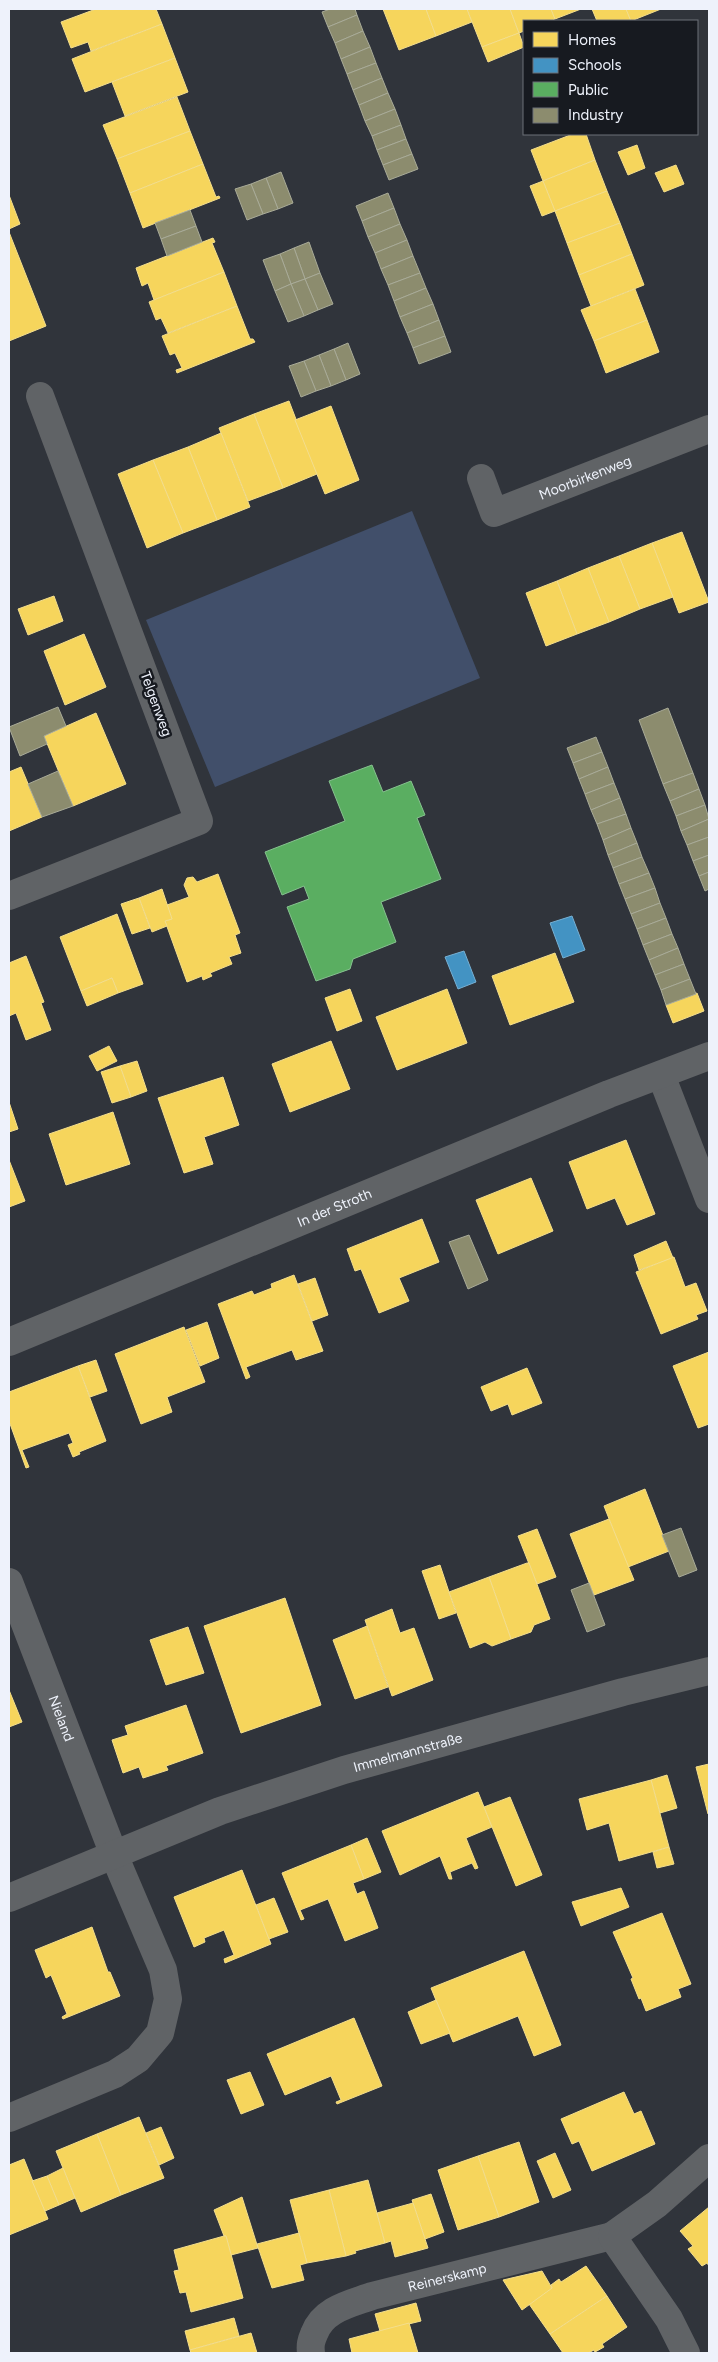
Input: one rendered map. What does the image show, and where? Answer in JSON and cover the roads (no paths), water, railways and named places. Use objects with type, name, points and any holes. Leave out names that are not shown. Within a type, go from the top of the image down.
[{"type":"street","name":"Telgenweg","points":[[9,896],[199,821],[40,396]]},
{"type":"street","name":"Moorbirkenweg","points":[[481,478],[494,513],[709,430]]},
{"type":"street","name":"In der Stroth","points":[[9,1342],[600,1098],[709,1056]]},
{"type":"street","points":[[661,1075],[709,1199]]},
{"type":"street","name":"Nieland","points":[[9,1582],[114,1855]]},
{"type":"street","name":"Immelmannstraße","points":[[9,1898],[220,1810],[344,1770],[623,1692],[709,1671]]},
{"type":"street","points":[[9,2118],[115,2074],[138,2059],[160,2033],[168,1999],[163,1970],[114,1855]]},
{"type":"street","name":"Reinerskamp","points":[[311,2353],[310,2346],[318,2323],[336,2309],[382,2294],[612,2236],[657,2204],[709,2158]]},
{"type":"street","points":[[612,2236],[669,2319],[686,2353]]}]
